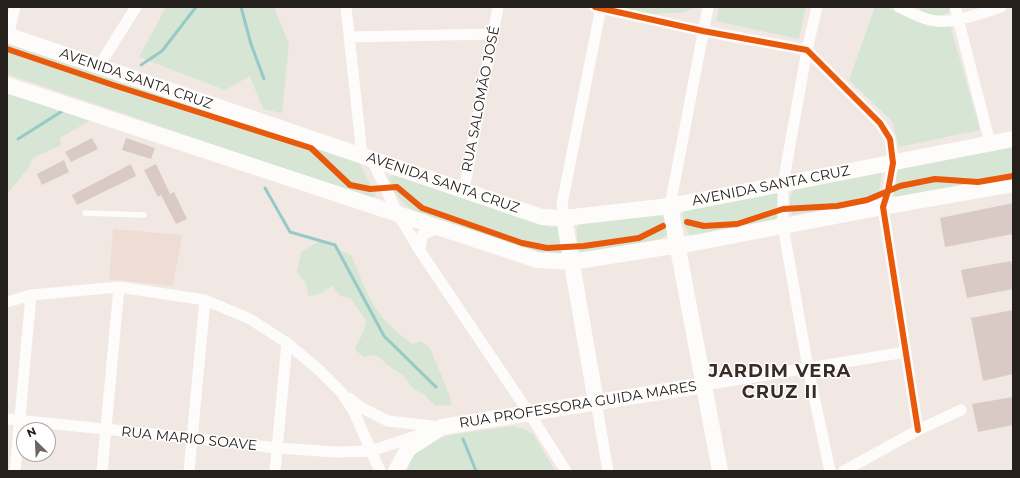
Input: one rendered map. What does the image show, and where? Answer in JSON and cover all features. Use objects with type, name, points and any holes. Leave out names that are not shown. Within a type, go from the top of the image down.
[{"type":"main road","name":"AVENIDA SANTA CRUZ","points":[[8,35],[542,217],[564,218],[670,206],[1013,139]]},
{"type":"main road","points":[[7,85],[537,260],[572,262],[678,246],[1013,184]]},
{"type":"main road","points":[[670,206],[720,471]]},
{"type":"main road","points":[[564,218],[596,402]]},
{"type":"main road","name":"RUA PROFESSORA GUIDA MARES","points":[[442,427],[704,385]]},
{"type":"main road","points":[[396,471],[408,449],[442,427]]},
{"type":"street","points":[[8,35],[15,7]]},
{"type":"street","points":[[99,66],[136,7]]},
{"type":"street","points":[[346,7],[366,157],[420,251],[529,413],[566,471]]},
{"type":"street","name":"RUA SALOMÃO JOSÉ","points":[[464,190],[498,7]]},
{"type":"street","points":[[564,218],[562,204],[599,7],[703,31],[807,50],[880,123],[890,139],[893,163],[888,191],[883,207],[918,430]]},
{"type":"street","points":[[670,206],[708,7]]},
{"type":"street","points":[[817,7],[807,50],[782,184],[783,226],[808,368],[830,471]]},
{"type":"street","points":[[899,7],[917,11],[938,22],[959,19],[1001,7]]},
{"type":"street","points":[[955,7],[990,143]]},
{"type":"street","points":[[349,37],[493,34]]},
{"type":"street","points":[[420,251],[422,235],[438,228]]},
{"type":"street","points":[[102,471],[119,287]]},
{"type":"street","points":[[7,302],[30,295],[119,287],[205,300],[250,319],[287,343],[319,370],[342,394],[354,412],[380,471]]},
{"type":"street","points":[[15,471],[30,295]]},
{"type":"street","points":[[188,471],[205,300]]},
{"type":"street","points":[[275,471],[287,343]]},
{"type":"street","name":"RUA PROFESSORA GUIDA MARES","points":[[704,385],[906,352]]},
{"type":"street","points":[[342,394],[362,408],[388,421],[442,427]]},
{"type":"street","points":[[596,402],[608,471]]},
{"type":"street","points":[[844,471],[918,430],[961,410]]},
{"type":"street","name":"RUA MARIO SOAVE","points":[[7,419],[277,448],[336,452],[371,451]]},
{"type":"street","name":"RUA PROFESSORA GUIDA MARES","points":[[371,451],[442,427]]},
{"type":"lane","points":[[84,213],[144,215]]},
{"type":"shaded area","points":[[113,229],[182,235],[173,286],[109,279]]},
{"type":"green space","points":[[166,7],[274,7],[289,44],[282,113],[263,109],[250,76],[225,90],[139,57]]},
{"type":"green space","points":[[621,7],[696,7],[685,12],[646,15]]},
{"type":"green space","points":[[719,7],[806,7],[799,39],[716,21]]},
{"type":"green space","points":[[875,7],[886,7],[928,26],[950,25],[980,130],[899,147],[892,121],[849,80]]},
{"type":"green space","points":[[921,7],[950,7],[949,12],[945,14],[931,15],[920,12]]},
{"type":"green space","points":[[7,42],[359,162],[376,195],[373,199],[7,74]]},
{"type":"green space","points":[[7,94],[91,120],[60,138],[61,145],[33,158],[29,167],[7,194]]},
{"type":"green space","points":[[1013,145],[1013,180],[895,199],[894,193],[897,170],[902,166]]},
{"type":"green space","points":[[876,170],[882,174],[878,199],[873,202],[793,215],[790,207],[790,200],[796,185]]},
{"type":"green space","points":[[395,174],[550,227],[559,226],[564,248],[561,255],[545,255],[412,210],[400,200],[395,192],[390,177]]},
{"type":"green space","points":[[775,190],[779,195],[780,204],[777,218],[772,222],[693,237],[686,229],[683,212],[689,205]]},
{"type":"green space","points":[[662,214],[667,223],[668,235],[660,239],[581,254],[577,227],[585,222]]},
{"type":"green space","points":[[319,241],[351,255],[371,300],[383,318],[412,344],[421,341],[430,348],[452,405],[435,406],[424,394],[413,389],[405,377],[386,364],[381,358],[373,355],[364,357],[355,350],[363,332],[366,320],[350,298],[340,296],[332,286],[320,294],[308,296],[306,283],[297,273],[301,252]]},
{"type":"green space","points":[[513,426],[527,430],[533,434],[555,471],[407,471],[411,460],[417,451],[434,440],[455,434]]},
{"type":"building","points":[[92,138],[98,149],[71,162],[65,152]]},
{"type":"building","points":[[126,138],[155,148],[151,159],[122,150]]},
{"type":"building","points":[[64,160],[69,172],[42,185],[37,174]]},
{"type":"building","points":[[131,164],[136,176],[77,205],[72,195]]},
{"type":"building","points":[[156,164],[170,194],[174,192],[187,219],[176,224],[161,195],[158,197],[144,170]]},
{"type":"building","points":[[1013,203],[1013,234],[945,247],[940,218]]},
{"type":"building","points":[[1011,261],[1013,271],[1013,289],[967,298],[961,270]]},
{"type":"building","points":[[1013,310],[1013,374],[983,381],[971,318]]},
{"type":"building","points":[[1013,397],[1013,425],[978,432],[972,404]]},
{"type":"waterway","points":[[141,65],[162,51],[196,7]]},
{"type":"waterway","points":[[241,7],[251,44],[264,79]]},
{"type":"waterway","points":[[18,139],[64,110]]},
{"type":"waterway","points":[[265,188],[290,232],[335,245],[384,336],[436,387]]},
{"type":"waterway","points":[[463,439],[476,471]]},
{"type":"cycle path","points":[[595,7],[703,31],[807,50],[880,123],[890,139],[893,163],[888,191],[883,207],[918,430]]},
{"type":"cycle path","points":[[7,49],[113,85],[311,148],[350,185],[370,189],[397,187],[422,208],[522,243],[547,248],[584,246],[639,238],[663,226]]},
{"type":"cycle path","points":[[687,222],[704,226],[737,224],[783,209],[837,206],[867,200],[900,186],[935,179],[978,182],[1013,176]]},
{"type":"district","name":"JARDIM VERA CRUZ II","points":[[780,382]]}]
